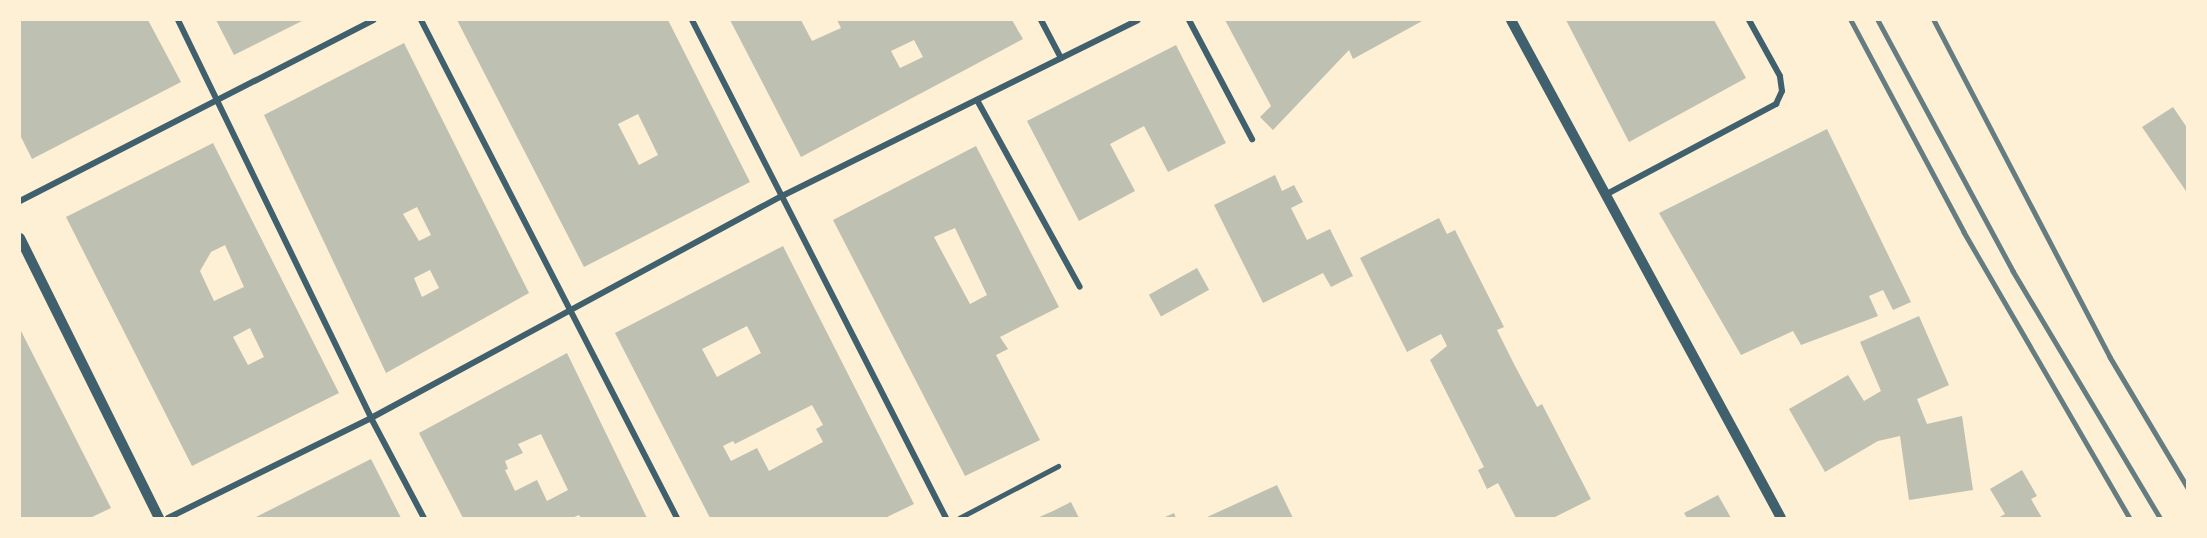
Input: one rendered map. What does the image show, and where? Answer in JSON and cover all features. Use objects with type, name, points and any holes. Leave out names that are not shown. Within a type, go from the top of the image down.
[{"type":"street","points":[[178,20],[371,418],[424,519]]},
{"type":"street","points":[[20,201],[219,102],[373,20]]},
{"type":"street","points":[[421,20],[677,519]]},
{"type":"street","points":[[692,20],[780,197],[946,519]]},
{"type":"street","points":[[1041,20],[1062,58]]},
{"type":"street","points":[[168,519],[371,418],[780,197],[1138,20]]},
{"type":"street","points":[[1189,20],[1252,139]]},
{"type":"street","points":[[1511,20],[1781,519]]},
{"type":"street","points":[[1605,195],[1776,105],[1782,92],[1780,76],[1749,20]]},
{"type":"street","points":[[977,100],[1080,287]]},
{"type":"street","points":[[20,238],[159,519]]},
{"type":"street","points":[[959,519],[1058,466]]},
{"type":"building","points":[[20,20],[148,20],[181,82],[32,159],[20,135]]},
{"type":"building","points":[[216,20],[304,20],[234,55]]},
{"type":"building","points":[[457,20],[668,20],[750,182],[584,267]],"holes":[[[638,114],[658,155],[639,165],[618,124]]]},
{"type":"building","points":[[730,20],[801,20],[812,41],[841,28],[837,20],[1012,20],[1023,39],[801,157]],"holes":[[[914,40],[923,57],[900,68],[891,51]]]},
{"type":"building","points":[[1225,20],[1424,20],[1353,59],[1349,50],[1273,130],[1260,117],[1271,106]]},
{"type":"building","points":[[1566,20],[1714,20],[1746,78],[1629,142]]},
{"type":"building","points":[[404,43],[529,293],[386,373],[264,115]],"holes":[[[417,207],[431,235],[419,241],[403,214]],[[430,270],[439,288],[422,297],[414,278]]]},
{"type":"building","points":[[1176,45],[1226,143],[1168,172],[1144,126],[1110,144],[1135,191],[1079,221],[1027,121]]},
{"type":"building","points":[[2173,107],[2188,129],[2188,194],[2142,127]]},
{"type":"building","points":[[1827,129],[1911,302],[1893,310],[1883,290],[1869,296],[1878,316],[1801,345],[1793,331],[1741,355],[1659,213]]},
{"type":"building","points":[[213,143],[339,393],[192,466],[66,217]],"holes":[[[225,245],[244,287],[214,301],[200,271],[211,252]],[[250,328],[264,357],[248,365],[233,337]]]},
{"type":"building","points":[[976,146],[1059,307],[1000,337],[1008,349],[996,355],[1040,440],[965,476],[833,220]],"holes":[[[955,228],[987,295],[970,304],[934,237]]]},
{"type":"building","points":[[1275,175],[1282,191],[1294,185],[1303,202],[1291,208],[1307,240],[1330,229],[1353,276],[1331,287],[1323,273],[1263,303],[1214,205]]},
{"type":"building","points":[[1439,218],[1447,234],[1455,230],[1504,327],[1497,330],[1515,366],[1537,407],[1542,404],[1591,499],[1553,518],[1516,518],[1498,483],[1487,489],[1478,470],[1484,467],[1430,360],[1447,346],[1441,334],[1407,352],[1360,258]]},
{"type":"building","points":[[783,246],[914,504],[885,518],[710,518],[615,333]],"holes":[[[747,326],[761,353],[717,377],[702,349]],[[812,405],[823,425],[816,429],[823,442],[769,471],[757,448],[731,461],[723,446],[733,441],[735,444]]]},
{"type":"building","points":[[1197,268],[1209,290],[1161,317],[1149,295]]},
{"type":"building","points":[[1919,316],[1949,385],[1917,399],[1927,424],[1962,416],[1973,490],[1909,500],[1900,436],[1878,441],[1825,472],[1789,409],[1848,375],[1864,401],[1881,391],[1860,342]]},
{"type":"building","points":[[20,329],[111,508],[90,518],[20,518]]},
{"type":"building","points":[[567,353],[647,518],[581,518],[579,515],[572,518],[463,518],[419,433]],"holes":[[[541,434],[568,490],[547,501],[537,480],[515,491],[505,470],[508,469],[505,461],[523,453],[518,444]]]},
{"type":"building","points":[[371,459],[401,518],[254,518]]},
{"type":"building","points":[[2022,470],[2037,496],[2031,499],[2042,518],[1998,518],[2005,514],[1990,489]]},
{"type":"building","points":[[1277,485],[1293,518],[1205,518]]},
{"type":"building","points":[[1718,495],[1731,518],[1687,518],[1684,513]]},
{"type":"building","points":[[1071,502],[1079,518],[1037,518],[1053,511]]},
{"type":"building","points":[[1174,513],[1176,518],[1163,518]]},
{"type":"railway","points":[[1851,20],[1964,232],[2130,518]]},
{"type":"railway","points":[[1878,20],[2013,271],[2160,518]]},
{"type":"railway","points":[[1934,20],[2110,357],[2188,488]]}]
